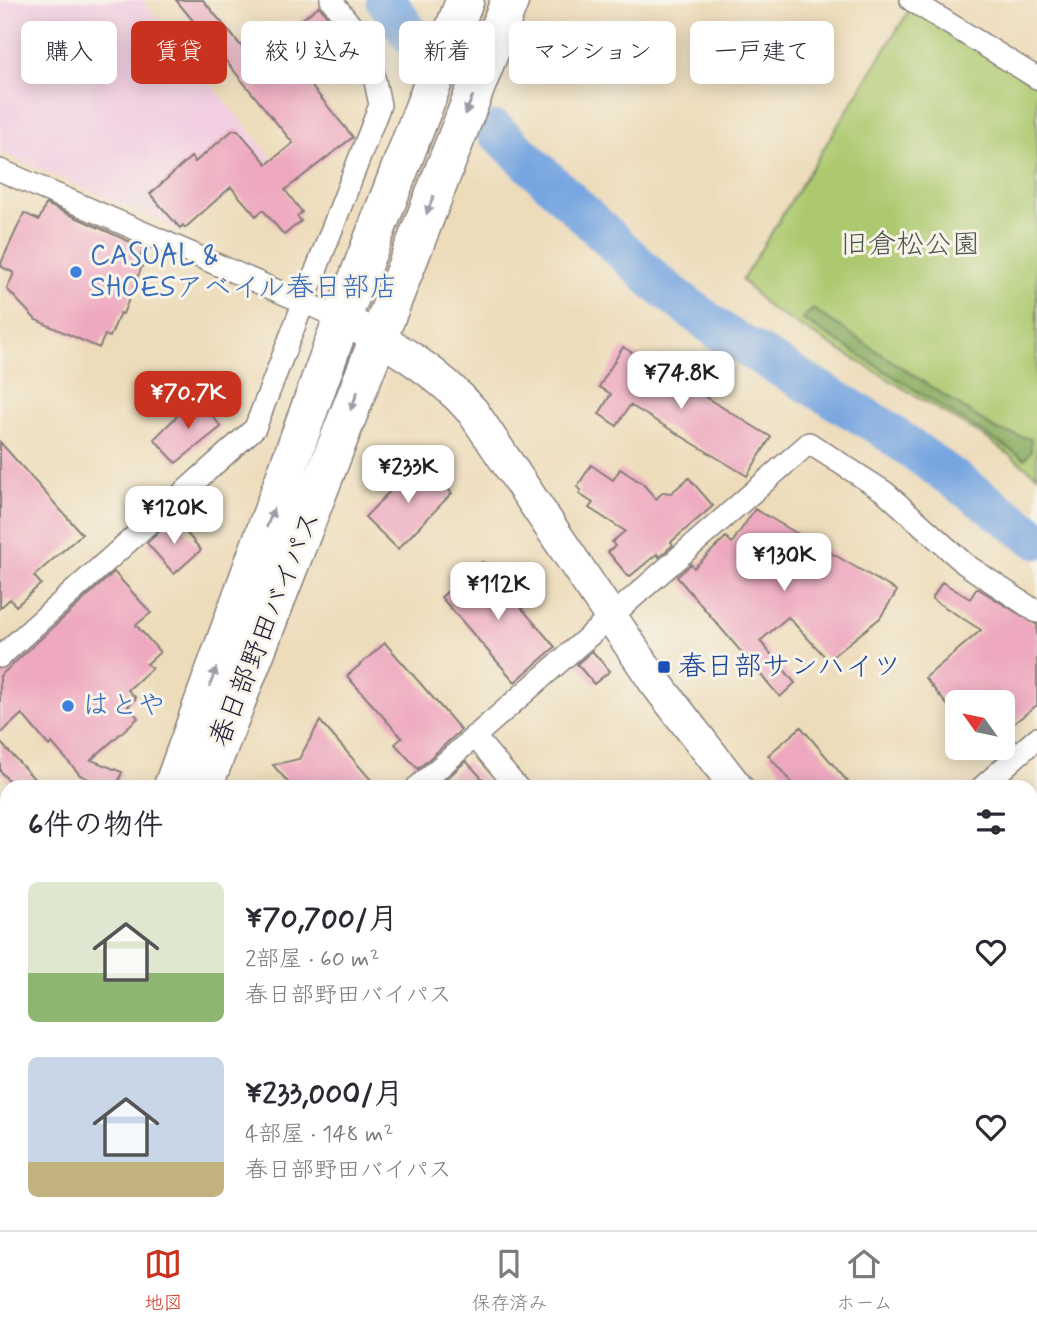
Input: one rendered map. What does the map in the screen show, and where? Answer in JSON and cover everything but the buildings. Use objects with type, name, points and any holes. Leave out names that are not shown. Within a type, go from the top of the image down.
[{"type":"highway","name":"春日部野田バイパス","points":[[175,780],[342,319],[465,0]]},
{"type":"highway","name":"春日部野田バイパス","points":[[207,779],[510,0]]},
{"type":"main road","points":[[342,319],[378,337],[451,386],[473,412],[609,615],[725,780]]},
{"type":"street","points":[[0,657],[255,428],[306,303],[380,105],[368,47],[331,0]]},
{"type":"street","points":[[911,0],[1037,78]]},
{"type":"street","points":[[0,170],[342,319]]},
{"type":"street","points":[[425,780],[609,615],[809,443],[885,492],[965,564],[1037,612]]},
{"type":"street","points":[[474,736],[511,780]]},
{"type":"street","points":[[990,780],[1037,738]]},
{"type":"shaded area","points":[[0,0],[142,0],[159,21],[131,21],[131,84],[211,84],[271,157],[181,230],[0,152]]},
{"type":"green space","name":"旧倉松公園","points":[[912,6],[1037,86],[1037,475],[986,438],[768,307],[742,280]]},
{"type":"green space","points":[[813,309],[997,430],[1031,439],[1031,451],[1025,459],[802,319]]},
{"type":"waterway","points":[[386,0],[401,21]]},
{"type":"waterway","points":[[496,131],[656,282],[724,334],[880,426],[1037,539]]},
{"type":"place","name":"CASUAL & SHOESアベイル春日部店","points":[[76,272]]},
{"type":"place","name":"春日部サンハイツ","points":[[664,667]]},
{"type":"place","name":"はとや","points":[[68,706]]}]
